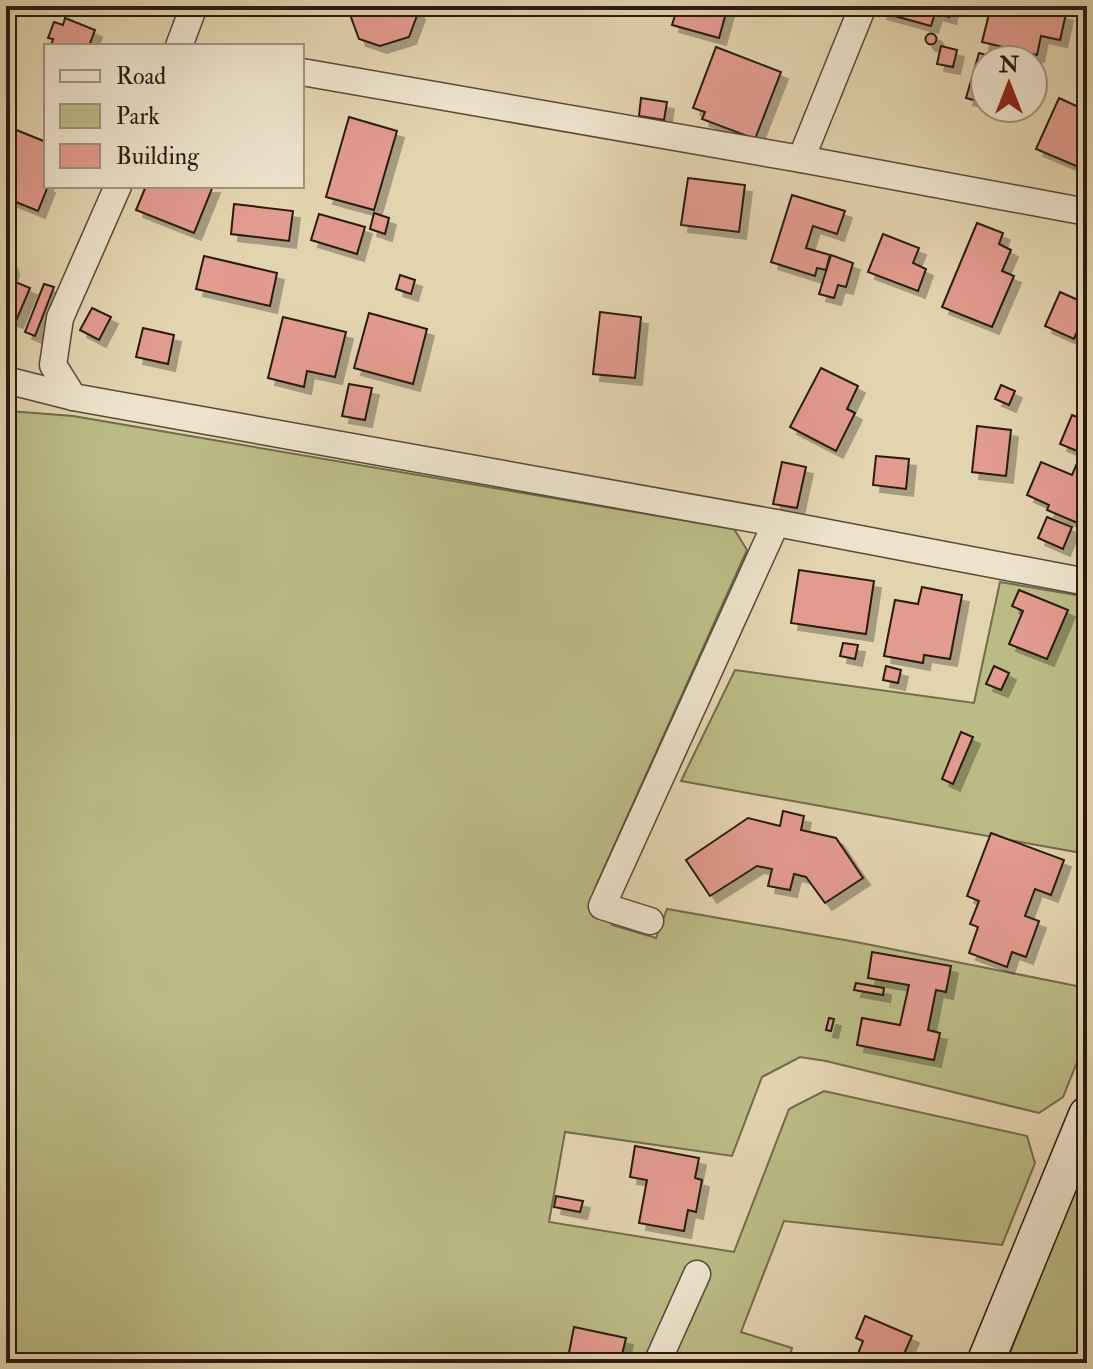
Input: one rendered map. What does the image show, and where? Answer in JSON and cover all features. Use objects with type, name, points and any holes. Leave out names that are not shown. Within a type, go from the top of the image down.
[{"type":"street","points":[[180,44],[194,6]]},
{"type":"street","points":[[801,159],[863,6]]},
{"type":"street","points":[[304,72],[1087,212]]},
{"type":"street","points":[[73,397],[53,365],[60,318],[117,188]]},
{"type":"street","points":[[6,380],[73,397],[1087,582]]},
{"type":"street","points":[[650,921],[602,906],[776,523]]},
{"type":"street","points":[[985,1363],[1087,1115]]},
{"type":"street","points":[[657,1363],[697,1274]]},
{"type":"green space","points":[[9,411],[73,416],[734,529],[747,550],[595,888],[612,925],[656,938],[667,909],[856,942],[1087,988],[1087,1037],[1063,1097],[1039,1113],[800,1057],[762,1077],[732,1156],[565,1132],[549,1222],[734,1252],[789,1109],[824,1091],[1027,1136],[1035,1163],[1002,1245],[784,1221],[741,1332],[792,1348],[788,1363],[6,1363],[6,420]]},
{"type":"green space","points":[[1000,582],[1087,597],[1087,854],[681,781],[735,670],[974,703]]},
{"type":"green space","points":[[1087,1159],[1087,1363],[1006,1363]]},
{"type":"building","points":[[349,6],[413,6],[418,13],[409,37],[380,46],[359,39]]},
{"type":"building","points":[[678,6],[728,6],[719,38],[672,25]]},
{"type":"building","points":[[882,6],[952,6],[949,17],[935,13],[931,26],[880,12]]},
{"type":"building","points":[[991,6],[1048,6],[1048,9],[1066,14],[1060,40],[1041,36],[1039,44],[982,42]]},
{"type":"building","points":[[65,18],[95,30],[90,44],[52,44],[53,39],[48,38],[54,22],[63,25]]},
{"type":"building","points":[[931,33],[937,39],[931,45],[925,39]]},
{"type":"building","points":[[941,46],[957,50],[953,67],[937,64]]},
{"type":"building","points":[[716,47],[781,72],[755,139],[702,119],[705,112],[693,108]]},
{"type":"building","points":[[641,98],[667,102],[664,120],[639,116]]},
{"type":"building","points":[[1059,98],[1087,111],[1087,128],[1083,139],[1087,141],[1087,155],[1081,168],[1036,149]]},
{"type":"building","points":[[349,117],[397,131],[374,210],[326,197]]},
{"type":"building","points":[[9,127],[44,141],[44,188],[47,188],[38,211],[6,198],[6,136]]},
{"type":"building","points":[[688,178],[745,185],[739,232],[681,225]]},
{"type":"building","points":[[145,188],[212,188],[194,233],[136,210]]},
{"type":"building","points":[[792,195],[845,211],[837,234],[813,226],[806,248],[830,255],[826,270],[817,268],[815,276],[771,262]]},
{"type":"building","points":[[234,204],[293,211],[289,241],[231,234]]},
{"type":"building","points":[[374,213],[389,218],[385,234],[370,229]]},
{"type":"building","points":[[319,214],[365,227],[357,254],[311,240]]},
{"type":"building","points":[[977,223],[1003,233],[999,244],[1011,250],[1002,271],[1014,276],[992,327],[942,307]]},
{"type":"building","points":[[883,234],[919,248],[913,263],[926,269],[918,291],[868,272]]},
{"type":"building","points":[[1084,254],[1087,254],[1087,275],[1080,274]]},
{"type":"building","points":[[6,255],[12,269],[8,279],[30,288],[16,321],[6,317]]},
{"type":"building","points":[[831,255],[853,263],[846,287],[838,285],[834,298],[819,294]]},
{"type":"building","points":[[204,256],[277,273],[270,306],[196,289]]},
{"type":"building","points":[[400,275],[415,280],[411,294],[396,289]]},
{"type":"building","points":[[44,284],[54,287],[35,336],[25,332]]},
{"type":"building","points":[[1060,292],[1087,304],[1074,339],[1045,326]]},
{"type":"building","points":[[92,308],[111,317],[99,340],[80,330]]},
{"type":"building","points":[[600,312],[641,317],[635,378],[593,374]]},
{"type":"building","points":[[369,313],[427,329],[413,384],[354,368]]},
{"type":"building","points":[[283,317],[346,332],[335,377],[307,371],[304,387],[268,378]]},
{"type":"building","points":[[143,328],[174,335],[168,364],[136,357]]},
{"type":"building","points":[[821,368],[858,386],[847,409],[855,413],[836,451],[790,427]]},
{"type":"building","points":[[349,384],[372,388],[365,420],[342,416]]},
{"type":"building","points":[[1001,385],[1015,391],[1009,405],[995,399]]},
{"type":"building","points":[[1072,415],[1087,421],[1087,455],[1060,444]]},
{"type":"building","points":[[977,426],[1011,430],[1006,476],[972,472]]},
{"type":"building","points":[[876,456],[909,459],[906,489],[873,485]]},
{"type":"building","points":[[1078,461],[1087,465],[1087,527],[1047,510],[1049,505],[1027,495],[1041,462],[1072,475]]},
{"type":"building","points":[[782,462],[806,467],[797,508],[773,504]]},
{"type":"building","points":[[1047,517],[1072,527],[1063,549],[1038,538]]},
{"type":"building","points":[[799,570],[874,581],[866,634],[791,623]]},
{"type":"building","points":[[922,587],[962,595],[950,659],[924,655],[923,663],[884,656],[895,600],[918,604]]},
{"type":"building","points":[[1019,590],[1068,610],[1047,659],[1009,644],[1023,611],[1012,606]]},
{"type":"building","points":[[843,643],[858,645],[855,659],[840,656]]},
{"type":"building","points":[[886,666],[901,670],[898,683],[883,680]]},
{"type":"building","points":[[994,666],[1009,673],[1001,690],[986,684]]},
{"type":"building","points":[[961,732],[973,737],[953,784],[942,779]]},
{"type":"building","points":[[783,811],[804,816],[801,830],[836,838],[863,878],[825,903],[806,877],[794,874],[790,890],[768,886],[772,869],[757,866],[710,896],[686,860],[748,818],[780,826]]},
{"type":"building","points":[[991,833],[1064,860],[1051,895],[1035,889],[1025,916],[1039,921],[1026,957],[1012,952],[1007,967],[969,953],[978,927],[970,924],[979,901],[967,896]]},
{"type":"building","points":[[872,952],[951,966],[946,992],[936,990],[928,1030],[940,1033],[934,1060],[857,1045],[862,1018],[900,1025],[909,985],[868,978]]},
{"type":"building","points":[[856,983],[884,988],[883,995],[854,990]]},
{"type":"building","points":[[829,1018],[834,1019],[831,1031],[826,1030]]},
{"type":"building","points":[[635,1146],[699,1158],[695,1178],[702,1180],[696,1212],[688,1210],[684,1231],[639,1223],[647,1180],[630,1177]]},
{"type":"building","points":[[556,1196],[583,1201],[580,1212],[554,1207]]},
{"type":"building","points":[[865,1316],[912,1336],[900,1363],[865,1363],[856,1359],[863,1341],[856,1338]]},
{"type":"building","points":[[574,1327],[626,1338],[620,1363],[567,1363]]}]
